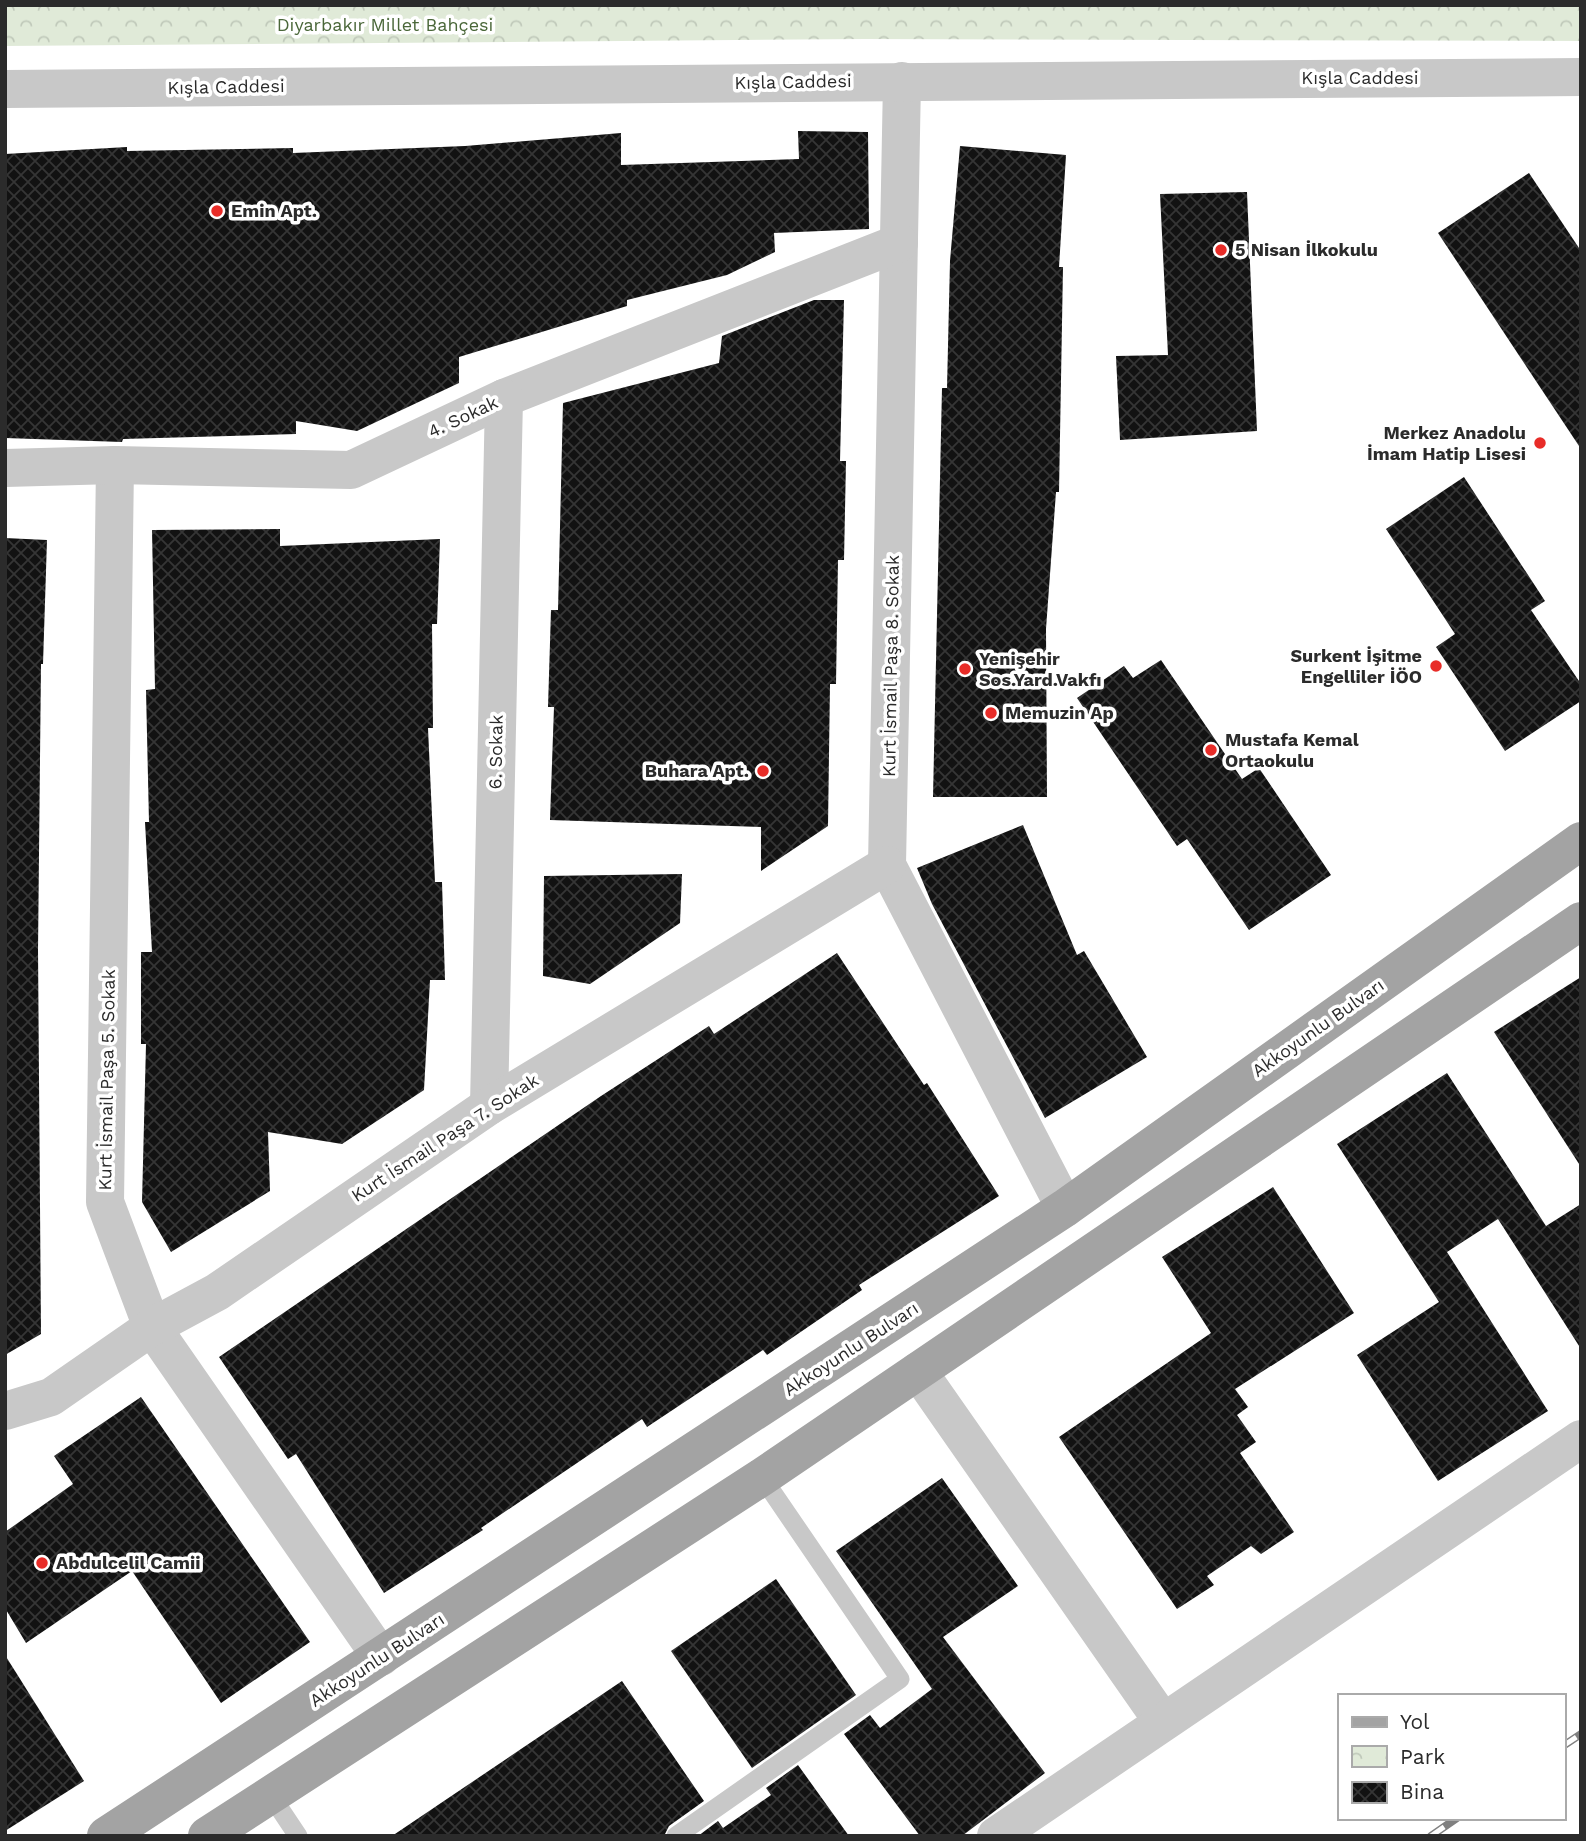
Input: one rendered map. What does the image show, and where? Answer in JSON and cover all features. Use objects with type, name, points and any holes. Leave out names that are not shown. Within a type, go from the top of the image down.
[{"type":"main road","name":"Akkoyunlu Bulvarı","points":[[106,1836],[1065,1208],[1581,841]]},
{"type":"main road","points":[[207,1836],[762,1477],[1581,921]]},
{"type":"street","name":"Kışla Caddesi","points":[[5,89],[1581,76]]},
{"type":"street","name":"Kurt İsmail Paşa 8. Sokak","points":[[902,81],[887,865],[1065,1208]]},
{"type":"street","name":"4. Sokak","points":[[5,468],[115,465],[351,470],[504,398],[899,243]]},
{"type":"street","name":"6. Sokak","points":[[489,1106],[504,398]]},
{"type":"street","name":"Kurt İsmail Paşa 5. Sokak","points":[[115,465],[105,1202],[152,1327],[381,1657]]},
{"type":"street","name":"Kurt İsmail Paşa 7. Sokak","points":[[5,1411],[51,1397],[152,1327],[217,1292],[489,1106],[887,865]]},
{"type":"street","points":[[918,1371],[1163,1722]]},
{"type":"street","points":[[996,1836],[1581,1438]]},
{"type":"lane","points":[[676,1836],[900,1679],[762,1477]]},
{"type":"lane","points":[[270,1794],[298,1836]]},
{"type":"green space","name":"Diyarbakır Millet Bahçesi","points":[[5,5],[1581,5],[1581,41],[865,39],[5,46]]},
{"type":"building","points":[[798,131],[868,132],[869,229],[774,233],[775,252],[727,275],[627,300],[627,306],[459,357],[459,383],[357,431],[296,421],[296,434],[123,439],[122,442],[5,438],[5,154],[127,147],[127,151],[293,148],[293,153],[465,146],[621,133],[621,165],[799,159]]},
{"type":"building","points":[[960,146],[1066,155],[1059,267],[1063,267],[1059,492],[1056,492],[1046,629],[1047,797],[933,797],[942,388],[947,388],[950,261]]},
{"type":"building","points":[[1529,173],[1581,251],[1581,449],[1438,233]]},
{"type":"building","points":[[1247,192],[1257,431],[1120,440],[1116,356],[1168,355],[1160,194]]},
{"type":"building","points":[[814,300],[844,300],[840,461],[846,461],[844,560],[838,560],[836,684],[830,684],[828,826],[761,871],[761,827],[550,820],[554,707],[548,707],[551,610],[558,610],[563,403],[719,363],[722,336]]},
{"type":"building","points":[[1464,477],[1545,601],[1531,610],[1581,684],[1581,701],[1505,751],[1436,647],[1455,634],[1386,529]]},
{"type":"building","points":[[280,529],[280,546],[440,539],[437,624],[432,624],[433,728],[428,728],[435,882],[442,882],[445,980],[430,980],[424,1090],[342,1144],[268,1132],[270,1191],[171,1252],[142,1202],[146,1044],[141,1044],[141,952],[152,952],[145,822],[149,822],[146,690],[155,689],[152,530]]},
{"type":"building","points":[[5,538],[47,540],[41,664],[38,950],[41,1334],[5,1355]]},
{"type":"building","points":[[1161,660],[1242,779],[1259,768],[1331,875],[1249,930],[1187,839],[1177,846],[1077,698],[1124,666],[1133,678]]},
{"type":"building","points":[[1023,825],[1077,955],[1084,951],[1147,1057],[1045,1118],[932,904],[917,868]]},
{"type":"building","points":[[682,874],[680,923],[590,984],[543,976],[544,876]]},
{"type":"building","points":[[837,953],[924,1085],[927,1083],[999,1196],[859,1285],[862,1290],[767,1355],[763,1350],[647,1427],[642,1419],[481,1528],[483,1530],[384,1593],[296,1454],[288,1459],[219,1357],[601,1096],[709,1026],[714,1034]]},
{"type":"building","points":[[1581,977],[1581,1167],[1494,1032]]},
{"type":"building","points":[[1447,1073],[1546,1226],[1581,1204],[1581,1349],[1498,1219],[1447,1252],[1548,1411],[1438,1481],[1357,1355],[1439,1302],[1337,1144]]},
{"type":"building","points":[[1273,1187],[1354,1313],[1235,1389],[1248,1407],[1237,1415],[1256,1442],[1240,1453],[1294,1532],[1261,1554],[1251,1546],[1207,1576],[1214,1585],[1177,1609],[1059,1437],[1211,1333],[1162,1257]]},
{"type":"building","points":[[141,1397],[310,1642],[221,1703],[132,1571],[26,1643],[5,1608],[5,1532],[73,1484],[54,1456]]},
{"type":"building","points":[[942,1478],[1018,1586],[943,1637],[1045,1773],[962,1836],[920,1836],[844,1734],[870,1715],[880,1728],[932,1689],[836,1551]]},
{"type":"building","points":[[776,1579],[856,1695],[752,1768],[671,1651]]},
{"type":"building","points":[[5,1655],[84,1781],[5,1831]]},
{"type":"building","points":[[622,1681],[704,1801],[669,1826],[664,1836],[392,1836]]},
{"type":"building","points":[[798,1765],[849,1836],[698,1836],[718,1821],[723,1828],[771,1795],[766,1788]]},
{"type":"railway","points":[[1565,1745],[1581,1734]]},
{"type":"railway","points":[[1431,1836],[1454,1820]]},
{"type":"place","name":"Emin Apt.","points":[[217,211]]},
{"type":"place","name":"5 Nisan İlkokulu","points":[[1221,250]]},
{"type":"place","name":"Merkez Anadolu İmam Hatip Lisesi","points":[[1540,443]]},
{"type":"place","name":"Surkent İşitme Engelliler İÖO","points":[[1436,666]]},
{"type":"place","name":"Yenişehir Sos.Yard.Vakfı","points":[[965,669]]},
{"type":"place","name":"Memuzin Ap","points":[[991,713]]},
{"type":"place","name":"Mustafa Kemal Ortaokulu","points":[[1211,750]]},
{"type":"place","name":"Buhara Apt.","points":[[763,771]]},
{"type":"place","name":"Abdulcelil Camii","points":[[42,1563]]}]
